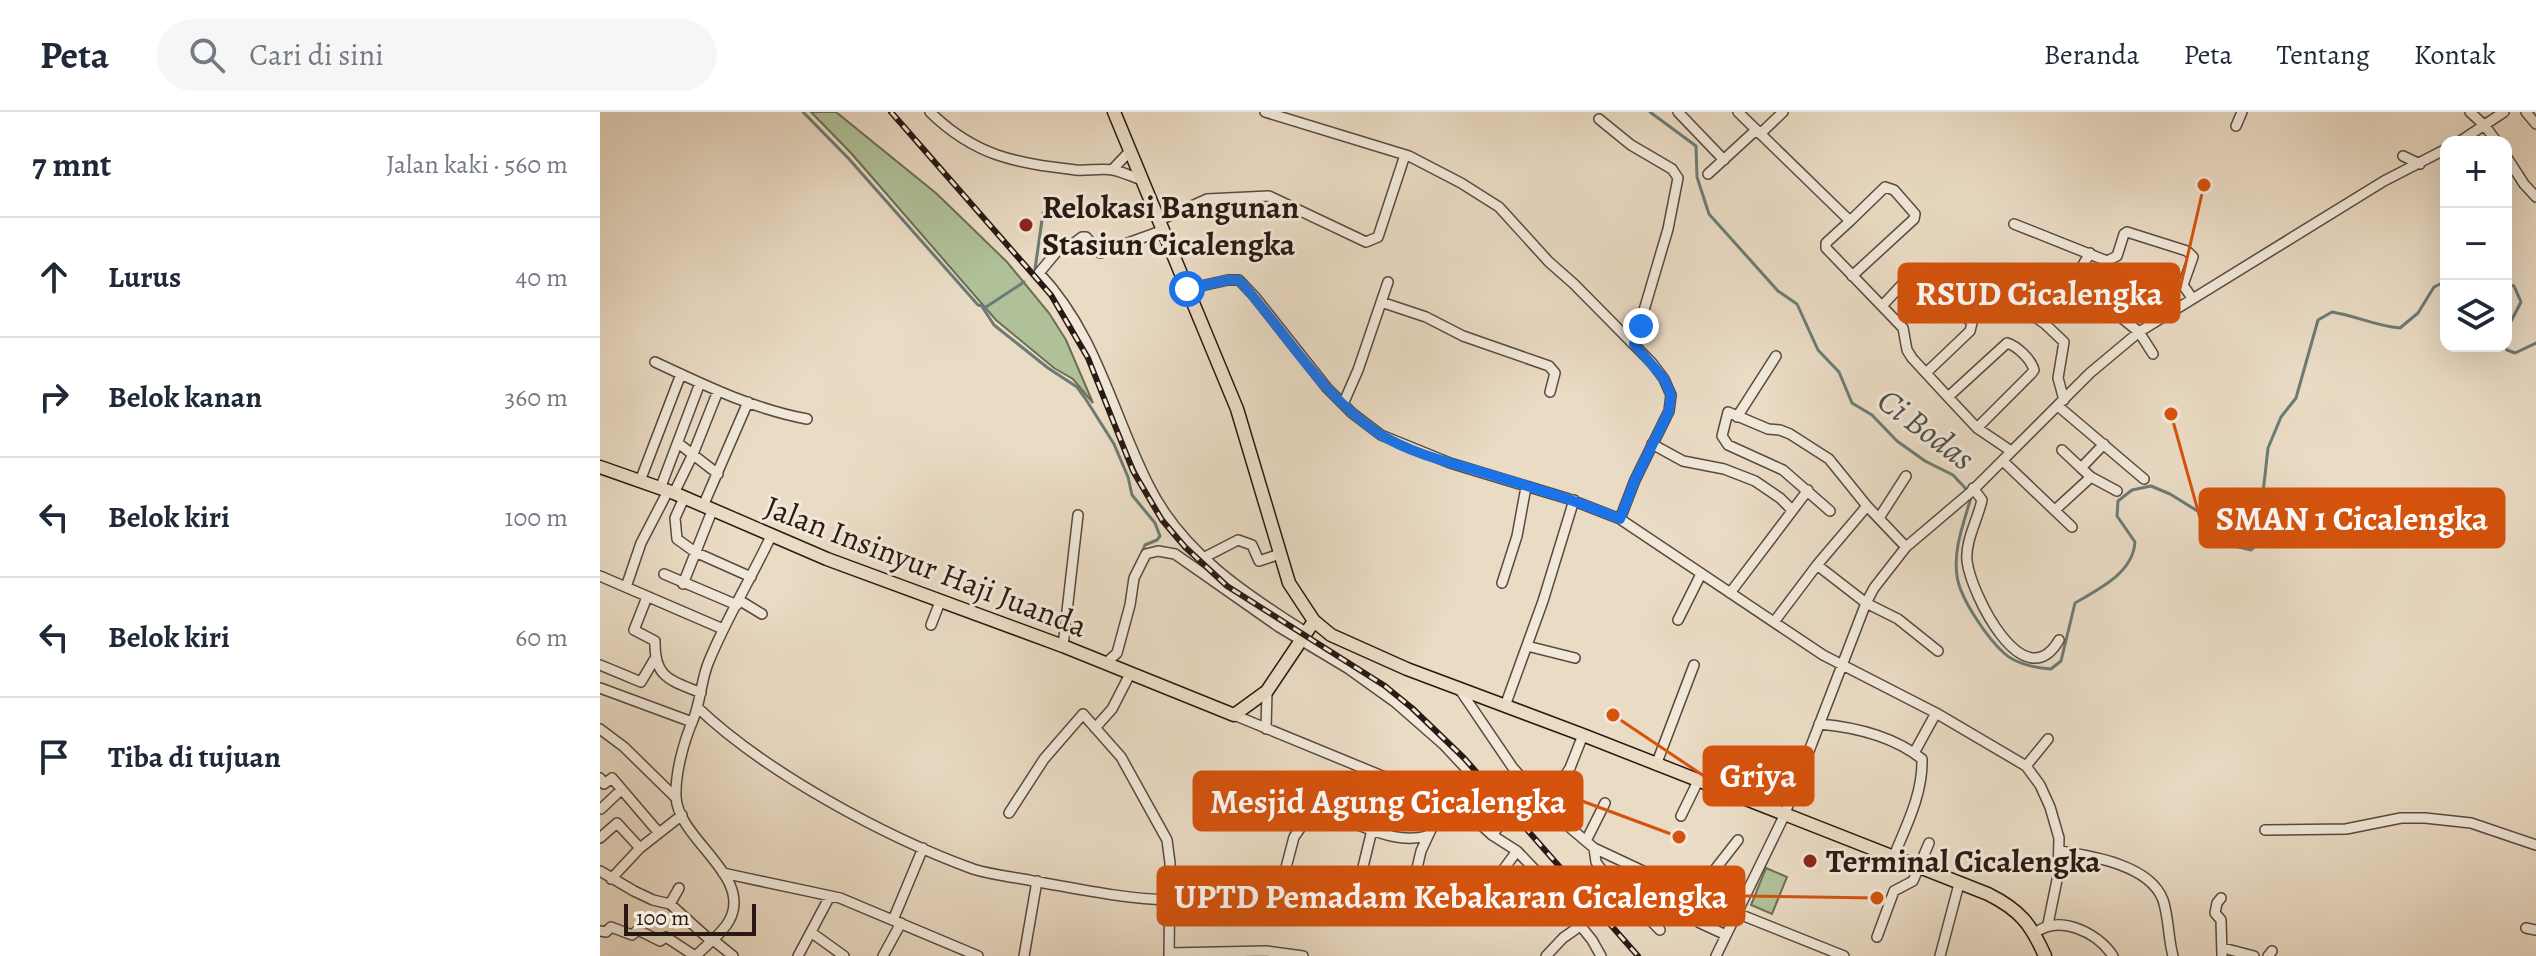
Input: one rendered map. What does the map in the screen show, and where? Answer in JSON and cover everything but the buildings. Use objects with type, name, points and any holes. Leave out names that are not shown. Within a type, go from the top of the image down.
[{"type":"main road","points":[[1114,112],[1237,409],[1289,583],[1314,621],[1345,642],[1988,894],[2017,910],[2035,933],[2045,956]]},
{"type":"main road","name":"Jalan Insinyur Haji Juanda","points":[[601,471],[671,492],[827,559],[1063,646],[1234,715]]},
{"type":"main road","points":[[1234,715],[1267,691],[1314,621]]},
{"type":"street","points":[[930,112],[952,133],[976,148],[1046,166],[1112,170],[1142,180]]},
{"type":"street","points":[[1265,112],[1405,155],[1461,183],[1499,207],[1549,262],[1634,344],[1664,379],[1671,395],[1669,411],[1620,519]]},
{"type":"street","points":[[1678,112],[1724,160]]},
{"type":"street","points":[[1738,112],[1850,221]]},
{"type":"street","points":[[1708,174],[1783,112]]},
{"type":"street","points":[[2236,126],[2242,112]]},
{"type":"street","points":[[2470,112],[2492,136]]},
{"type":"street","points":[[2469,136],[2504,112]]},
{"type":"street","points":[[2526,112],[2536,124]]},
{"type":"street","points":[[1599,119],[1631,145],[1672,169],[1678,178],[1668,229],[1634,344]]},
{"type":"street","points":[[1112,170],[1130,151]]},
{"type":"street","points":[[1716,956],[1784,816],[1866,603],[1906,547],[1973,490],[2090,373],[2139,332],[2384,181],[2440,152]]},
{"type":"street","points":[[1405,155],[1378,237],[1366,242],[1269,196],[1207,199],[1162,225],[1100,253],[1086,237],[1082,237],[1066,249],[1059,249],[1039,273],[1062,297],[1087,339],[1148,485],[1184,539],[1256,601],[1395,702],[1473,773],[1506,811],[1505,819],[1492,835]]},
{"type":"street","points":[[2403,156],[2420,164]]},
{"type":"street","points":[[2512,165],[2536,197]]},
{"type":"street","points":[[1852,276],[1914,219],[1915,214],[1888,187],[1877,193],[1825,246],[1852,276],[1903,328],[1907,350],[1948,397],[1977,428],[2011,451]]},
{"type":"street","points":[[2014,224],[2112,261],[2117,256],[2124,234],[2130,232],[2187,251],[2193,257],[2183,285],[2192,298]]},
{"type":"street","points":[[2074,280],[2090,253]]},
{"type":"street","points":[[1882,306],[1909,277],[1922,273],[1970,320],[1970,331],[1927,372]]},
{"type":"street","points":[[1187,289],[1239,280],[1327,388],[1367,425],[1401,445],[1574,500],[1620,519],[1823,655],[1936,713],[2026,766],[2040,785],[2057,828],[2060,851],[2058,875],[2048,924]]},
{"type":"street","points":[[1344,402],[1388,282]]},
{"type":"street","points":[[1381,302],[1426,317],[1463,336],[1549,366],[1555,373],[1550,392]]},
{"type":"street","points":[[2020,306],[2064,342],[2058,378],[2061,403],[2144,479]]},
{"type":"street","points":[[2107,306],[2139,332],[2153,354]]},
{"type":"street","points":[[1948,397],[2007,343],[2032,364],[2034,370],[2031,374],[1977,428]]},
{"type":"street","points":[[1737,417],[1776,356]]},
{"type":"street","points":[[655,362],[718,391],[781,414],[807,419]]},
{"type":"street","points":[[640,481],[681,374]]},
{"type":"street","points":[[700,383],[678,443],[671,492],[676,514],[675,535],[679,542],[695,552],[751,577]]},
{"type":"street","points":[[626,587],[641,543],[693,454],[718,391]]},
{"type":"street","points":[[683,584],[718,474],[748,402]]},
{"type":"street","points":[[1830,511],[1783,470],[1724,441],[1722,430],[1728,412],[1800,438],[1829,459],[1906,547]]},
{"type":"street","points":[[678,443],[718,474]]},
{"type":"street","points":[[1652,444],[1683,461],[1724,469],[1755,481],[1792,510]]},
{"type":"street","points":[[2081,468],[2104,444]]},
{"type":"street","points":[[2062,450],[2091,477],[2117,491]]},
{"type":"street","points":[[2003,461],[2072,527]]},
{"type":"street","points":[[1879,518],[1906,476]]},
{"type":"street","points":[[2055,510],[2091,477]]},
{"type":"street","points":[[1502,583],[1517,536],[1526,487]]},
{"type":"street","points":[[1730,593],[1808,490]]},
{"type":"street","points":[[1973,490],[1982,500],[1967,561],[1978,597],[2020,655],[2040,659],[2051,654],[2059,640]]},
{"type":"street","points":[[1505,706],[1574,500]]},
{"type":"street","points":[[1774,622],[1867,506]]},
{"type":"street","points":[[1063,646],[1078,515]]},
{"type":"street","points":[[676,798],[680,770],[707,665],[772,534]]},
{"type":"street","points":[[1203,558],[1238,540],[1252,545],[1259,561],[1280,554]]},
{"type":"street","points":[[1105,664],[1117,653],[1138,570],[1146,554],[1158,551],[1175,554],[1279,627],[1304,636]]},
{"type":"street","points":[[1817,565],[1866,603],[1898,619],[1938,651]]},
{"type":"street","points":[[664,574],[762,614]]},
{"type":"street","points":[[1678,620],[1701,574]]},
{"type":"street","points":[[601,578],[723,629]]},
{"type":"street","points":[[600,665],[641,682],[654,660],[655,641],[635,633],[633,628],[647,597]]},
{"type":"street","points":[[931,625],[940,602]]},
{"type":"street","points":[[1527,646],[1575,658]]},
{"type":"street","points":[[654,660],[667,678],[701,693]]},
{"type":"street","points":[[1656,765],[1694,665]]},
{"type":"street","points":[[1095,728],[1112,709],[1130,674]]},
{"type":"street","points":[[1458,687],[1513,768],[1546,805],[1590,844],[1699,897],[1844,956]]},
{"type":"street","points":[[600,688],[692,722]]},
{"type":"street","points":[[1266,729],[1267,691]]},
{"type":"street","points":[[697,707],[724,733],[818,794],[923,848],[977,870],[1135,899],[1171,895],[1288,900],[1283,879],[1294,837],[1311,813],[1350,820],[1372,830],[1410,839],[1427,836]]},
{"type":"street","points":[[1914,753],[1936,713]]},
{"type":"street","points":[[1009,813],[1044,759],[1083,714],[1121,757],[1167,840],[1171,895],[1169,954],[1266,951],[1303,956]]},
{"type":"street","points":[[1234,715],[1409,787],[1479,823],[1517,851],[1537,872],[1601,956]]},
{"type":"street","points":[[1819,724],[1873,733],[1922,759],[1922,775],[1893,858]]},
{"type":"street","points":[[600,729],[624,747],[676,798],[682,815],[733,889],[735,908],[728,924],[695,956],[666,937],[660,941],[638,930],[632,935],[611,927],[606,932],[600,931]]},
{"type":"street","points":[[1546,805],[1570,768],[1583,735]]},
{"type":"street","points":[[2026,766],[2048,739]]},
{"type":"street","points":[[600,778],[604,784],[612,778],[659,833]]},
{"type":"street","points":[[1681,816],[1698,781]]},
{"type":"street","points":[[1385,834],[1409,787]]},
{"type":"street","points":[[601,809],[621,790]]},
{"type":"street","points":[[1605,803],[1590,844],[1596,862],[1660,930]]},
{"type":"street","points":[[1414,881],[1427,836],[1443,804]]},
{"type":"street","points":[[611,879],[640,848],[682,815]]},
{"type":"street","points":[[2265,830],[2346,829],[2401,818],[2425,818],[2471,823],[2536,845]]},
{"type":"street","points":[[600,838],[617,823],[640,848]]},
{"type":"street","points":[[1361,875],[1372,830]]},
{"type":"street","points":[[1726,935],[1700,923],[1699,897],[1738,840]]},
{"type":"street","points":[[1877,937],[1896,889],[1910,883],[1920,869],[1929,843]]},
{"type":"street","points":[[883,956],[923,848]]},
{"type":"street","points":[[1489,889],[1517,851]]},
{"type":"street","points":[[2060,851],[2089,855],[2148,878],[2158,889],[2165,905],[2173,956]]},
{"type":"street","points":[[600,871],[653,900],[670,904],[733,956]]},
{"type":"street","points":[[723,873],[830,896],[975,955]]},
{"type":"street","points":[[1024,956],[1037,881]]},
{"type":"street","points":[[1940,956],[1959,884]]},
{"type":"street","points":[[670,904],[679,888]]},
{"type":"street","points":[[798,956],[830,896]]},
{"type":"street","points":[[2221,898],[2215,913],[2221,920],[2223,952],[2254,956]]},
{"type":"street","points":[[2035,933],[2048,924],[2062,924],[2088,933],[2113,956]]},
{"type":"street","points":[[1546,956],[1580,926]]},
{"type":"street","points":[[812,933],[844,956]]},
{"type":"green space","points":[[811,112],[836,112],[937,194],[1007,262],[1049,313],[1066,340],[1093,403],[1073,379],[1054,368],[996,320],[851,153]]},
{"type":"green space","points":[[1766,868],[1787,877],[1772,914],[1751,905]]},
{"type":"waterway","points":[[803,112],[849,159],[978,305],[986,307],[1024,282]]},
{"type":"waterway","name":"Ci Bodas","points":[[1650,112],[1696,146],[1697,177],[1709,214],[1778,291],[1797,304],[1818,350],[1839,372],[1852,403],[1872,415],[1897,441],[1925,461],[1953,475],[1968,491]]},
{"type":"waterway","points":[[1035,269],[1043,213]]},
{"type":"waterway","name":"Ci Bodas","points":[[1971,497],[1957,556],[1957,576],[1963,596],[1983,629],[2005,654],[2021,663],[2051,669],[2061,661],[2075,603],[2113,579],[2133,553],[2135,542],[2117,516],[2118,501],[2132,490],[2151,486],[2204,515],[2226,544],[2251,550],[2261,541],[2268,448],[2281,417],[2296,398],[2318,320],[2332,312],[2400,328],[2418,313],[2434,287],[2440,284]]},
{"type":"waterway","name":"Ci Bodas","points":[[2512,286],[2521,302],[2512,319]]},
{"type":"waterway","points":[[981,305],[994,325],[1077,387],[1085,398],[1114,444],[1132,495],[1155,523],[1160,536],[1145,545],[1142,552]]},
{"type":"waterway","name":"Ci Bodas","points":[[2512,352],[2536,343]]},
{"type":"railway","points":[[891,112],[1051,295],[1088,358],[1133,471],[1162,520],[1185,547],[1227,586],[1385,686],[1412,708],[1464,758],[1638,956]]},
{"type":"place","name":"RSUD Cicalengka","points":[[2204,185]]},
{"type":"place","name":"Relokasi Bangunan Stasiun Cicalengka","points":[[1026,225]]},
{"type":"place","name":"SMAN 1 Cicalengka","points":[[2171,414]]},
{"type":"place","name":"Griya","points":[[1613,715]]},
{"type":"place","name":"Mesjid Agung Cicalengka","points":[[1679,837]]},
{"type":"place","name":"Terminal Cicalengka","points":[[1810,861]]},
{"type":"place","name":"UPTD Pemadam Kebakaran Cicalengka","points":[[1877,898]]},
{"type":"route","points":[[1187,289],[1239,280],[1327,388],[1352,413],[1381,435],[1450,463],[1569,499],[1620,519],[1635,480],[1669,411],[1671,395],[1664,379],[1634,344],[1641,326]]}]
